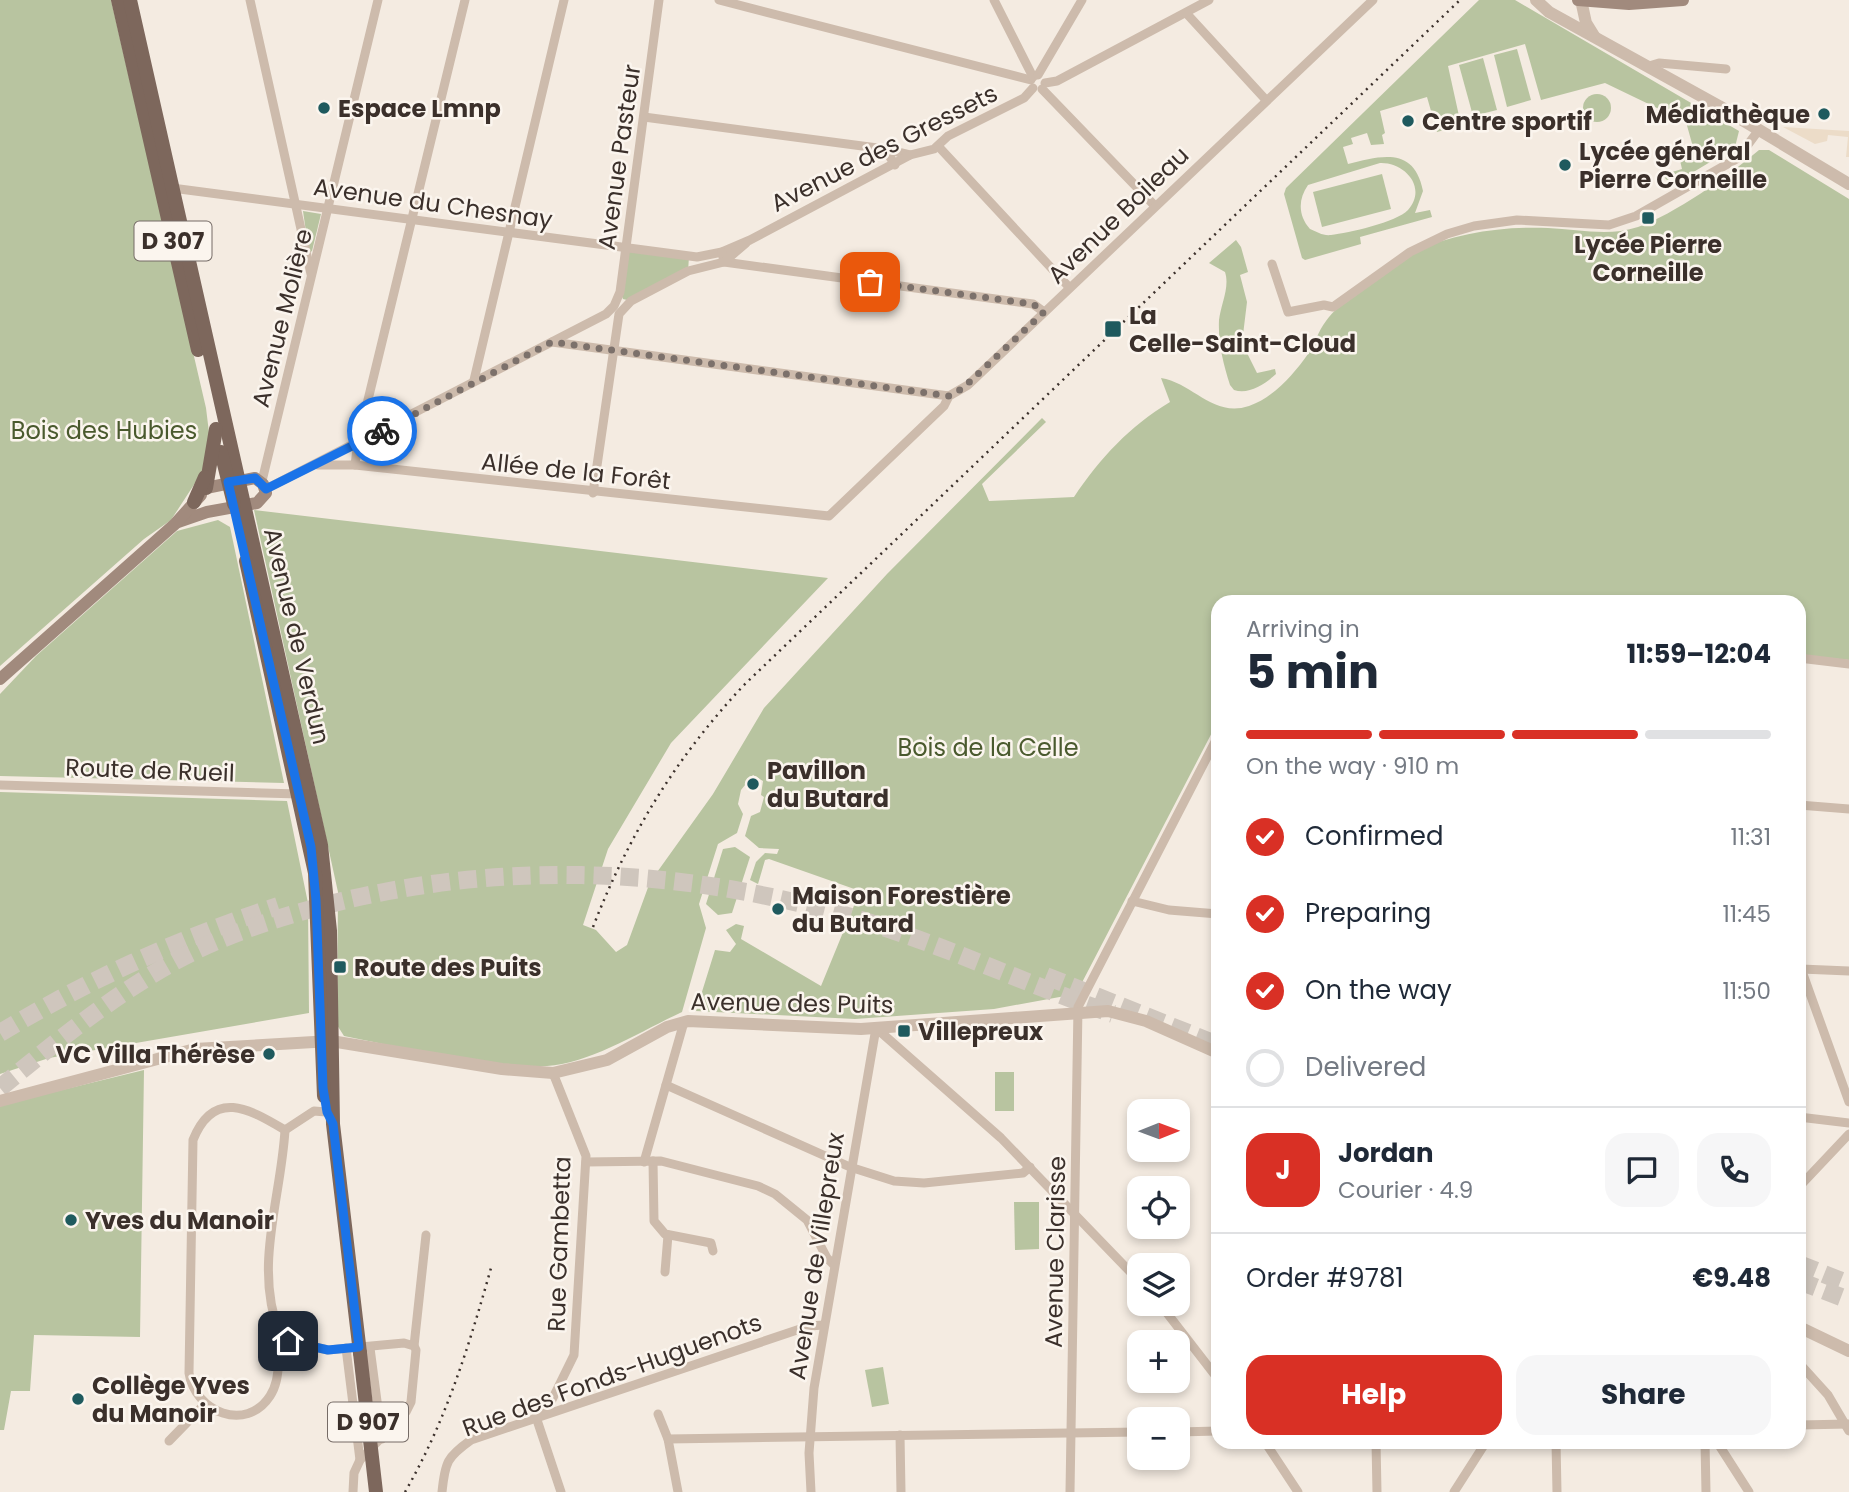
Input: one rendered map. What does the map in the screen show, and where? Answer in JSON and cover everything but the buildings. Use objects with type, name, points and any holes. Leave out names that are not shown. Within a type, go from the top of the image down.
[{"type":"main road","name":"Avenue de Verdun","points":[[118,0],[216,429],[233,481]]},
{"type":"main road","name":"Avenue de Verdun","points":[[130,0],[233,481],[321,845],[330,930],[326,1041]]},
{"type":"main road","points":[[1580,0],[1629,4],[1683,0]]},
{"type":"main road","points":[[0,679],[175,524],[206,488],[216,429]]},
{"type":"main road","points":[[194,502],[212,463]]},
{"type":"main road","points":[[175,524],[216,510],[261,501],[264,485],[255,478],[206,488]]},
{"type":"main road","points":[[206,488],[216,510]]},
{"type":"main road","name":"Avenue de Verdun","points":[[239,507],[315,873],[326,1041]]},
{"type":"main road","name":"D 907","points":[[326,1041],[330,1118],[376,1492]]},
{"type":"street","points":[[250,0],[311,275]]},
{"type":"street","name":"Avenue Molière","points":[[264,485],[377,0]]},
{"type":"street","points":[[355,465],[358,441],[465,0]]},
{"type":"street","points":[[474,380],[564,0]]},
{"type":"street","name":"Avenue Pasteur","points":[[552,342],[606,314],[618,300],[659,0]]},
{"type":"street","points":[[719,0],[1037,82]]},
{"type":"street","points":[[994,0],[1037,82],[1155,206]]},
{"type":"street","points":[[999,10],[1005,0]]},
{"type":"street","points":[[1037,82],[1082,0]]},
{"type":"street","name":"Avenue Boileau","points":[[830,516],[944,406],[949,396],[963,388],[1373,0]]},
{"type":"street","points":[[1536,0],[1849,184]]},
{"type":"street","points":[[1580,0],[1586,23],[1595,36]]},
{"type":"street","name":"Avenue des Gressets","points":[[717,253],[750,240],[910,155],[938,146],[948,136],[1024,98],[1037,82],[1057,81],[1187,14],[1204,1]]},
{"type":"street","points":[[1187,14],[1266,100]]},
{"type":"street","points":[[1649,66],[1659,64],[1726,69]]},
{"type":"street","points":[[644,117],[885,149],[910,155]]},
{"type":"street","points":[[1272,264],[1288,312],[1324,305],[1333,307],[1410,252],[1447,234],[1474,226],[1517,220],[1609,225],[1636,216],[1738,158],[1758,131]]},
{"type":"street","points":[[938,146],[1068,286]]},
{"type":"street","points":[[885,149],[895,165]]},
{"type":"street","name":"Avenue du Chesnay","points":[[172,188],[689,257],[717,253]]},
{"type":"street","name":"Avenue des Gressets","points":[[613,349],[617,320],[631,301],[688,271],[724,262],[750,240]]},
{"type":"street","points":[[717,253],[724,262],[1033,304],[1044,312]]},
{"type":"street","points":[[688,271],[689,257]]},
{"type":"street","points":[[264,485],[318,464],[474,380],[552,342],[949,396]]},
{"type":"street","points":[[593,493],[613,349]]},
{"type":"street","name":"Allée de la Forêt","points":[[318,464],[355,465],[593,493],[830,516]]},
{"type":"street","points":[[1806,659],[1849,664]]},
{"type":"street","points":[[1077,1012],[1211,750]]},
{"type":"street","points":[[1206,760],[1211,762]]},
{"type":"street","name":"Route de Rueil","points":[[0,785],[299,794]]},
{"type":"street","points":[[1806,806],[1849,809]]},
{"type":"street","points":[[1132,901],[1169,910],[1211,913]]},
{"type":"street","points":[[1806,967],[1849,971]]},
{"type":"street","points":[[1806,984],[1849,1102]]},
{"type":"street","name":"Avenue des Puits","points":[[0,1101],[195,1049],[326,1041],[502,1069],[553,1073],[607,1060],[667,1027],[684,1022],[876,1028],[1108,1011],[1133,1016],[1211,1050]]},
{"type":"street","name":"Avenue Clarisse","points":[[1070,1492],[1077,1012]]},
{"type":"street","name":"Avenue des Puits","points":[[1097,1012],[1151,1031],[1211,1058]]},
{"type":"street","points":[[684,1022],[648,1162],[654,1221],[668,1235],[711,1243],[713,1251]]},
{"type":"street","points":[[876,1028],[1030,1167],[1127,1268]]},
{"type":"street","name":"Avenue de Villepreux","points":[[811,1492],[810,1437],[824,1325],[876,1028]]},
{"type":"street","name":"Rue Gambetta","points":[[540,1415],[574,1355],[586,1163],[553,1073]]},
{"type":"street","points":[[666,1085],[850,1167],[894,1181],[924,1183],[1023,1173],[1030,1167]]},
{"type":"street","points":[[285,1130],[251,1110],[230,1108],[208,1117],[193,1140],[189,1373],[194,1390],[205,1404],[221,1413],[233,1415],[257,1408],[275,1388],[283,1341],[272,1317],[266,1265],[285,1130],[314,1111],[330,1118]]},
{"type":"street","points":[[1806,1118],[1849,1123]]},
{"type":"street","points":[[1806,1180],[1849,1134]]},
{"type":"street","points":[[586,1163],[648,1162],[758,1186],[775,1194],[807,1220],[827,1258],[833,1264]]},
{"type":"street","points":[[359,1460],[382,1439],[406,1412],[411,1402],[426,1235]]},
{"type":"street","points":[[665,1272],[668,1235]]},
{"type":"street","points":[[1169,1316],[1211,1370]]},
{"type":"street","name":"Rue des Fonds-Huguenots","points":[[442,1492],[444,1469],[451,1455],[471,1440],[809,1326],[824,1325]]},
{"type":"street","points":[[1806,1325],[1848,1347]]},
{"type":"street","points":[[1806,1330],[1848,1347]]},
{"type":"street","points":[[283,1341],[328,1350],[404,1343],[414,1346]]},
{"type":"street","points":[[359,1349],[382,1439]]},
{"type":"street","points":[[353,1492],[359,1460],[359,1349]]},
{"type":"street","points":[[1806,1371],[1828,1395],[1848,1426]]},
{"type":"street","points":[[169,1441],[205,1404]]},
{"type":"street","points":[[658,1414],[668,1439],[678,1492]]},
{"type":"street","points":[[540,1415],[561,1492]]},
{"type":"street","points":[[1806,1425],[1848,1426]]},
{"type":"street","points":[[1190,1432],[1211,1431]]},
{"type":"street","points":[[668,1439],[1127,1432]]},
{"type":"street","points":[[900,1435],[901,1492]]},
{"type":"street","points":[[1270,1449],[1298,1492]]},
{"type":"street","points":[[1376,1449],[1377,1492]]},
{"type":"street","points":[[1454,1492],[1482,1449]]},
{"type":"street","points":[[1556,1449],[1557,1492]]},
{"type":"street","points":[[1705,1449],[1706,1492]]},
{"type":"street","points":[[1721,1449],[1749,1492]]},
{"type":"green space","name":"Bois des Hubies","points":[[0,0],[111,0],[206,408],[212,457],[171,520],[144,539],[0,666]]},
{"type":"green space","points":[[1479,0],[1515,0],[1739,131],[1735,147],[1672,185],[1662,175],[1682,169],[1678,152],[1693,147],[1686,122],[1605,83],[1541,100],[1525,44],[1448,66],[1461,125],[1437,132],[1427,97],[1380,111],[1385,133],[1382,135],[1384,144],[1371,145],[1367,133],[1351,138],[1353,144],[1343,147],[1348,164],[1384,157],[1404,161],[1412,167],[1419,177],[1423,191],[1415,213],[1430,210],[1432,217],[1360,237],[1361,244],[1305,260],[1302,258],[1284,194],[1286,188]],"holes":[[[1380,163],[1405,171],[1414,185],[1414,201],[1408,210],[1394,219],[1331,235],[1310,229],[1306,224],[1301,207],[1302,196],[1308,185]]]},
{"type":"green space","points":[[1517,49],[1531,100],[1507,107],[1494,55]]},
{"type":"green space","points":[[1483,58],[1497,110],[1473,116],[1459,65]]},
{"type":"green space","points":[[1597,94],[1607,98],[1611,108],[1607,118],[1597,122],[1587,118],[1583,108],[1587,98]]},
{"type":"green space","name":"Bois de la Celle","points":[[1759,150],[1769,150],[1849,199],[1849,660],[1806,656],[1806,595],[1211,595],[1211,734],[1076,994],[994,1009],[855,1019],[696,1011],[715,950],[730,952],[736,944],[726,930],[736,924],[744,926],[741,939],[821,986],[860,891],[769,859],[765,860],[758,884],[750,880],[756,862],[765,853],[777,854],[779,849],[759,848],[745,836],[751,816],[760,812],[764,797],[761,795],[763,781],[753,775],[741,790],[738,804],[743,814],[737,833],[718,844],[699,904],[706,928],[682,1012],[598,1053],[563,1064],[522,1067],[471,1062],[344,1036],[337,1025],[338,892],[254,510],[828,578],[671,743],[608,849],[583,925],[596,930],[616,952],[627,945],[650,882],[713,794],[764,708],[887,574],[1042,418],[1046,422],[982,484],[989,501],[1074,497],[1117,444],[1170,402],[1161,378],[1225,407],[1236,408],[1258,402],[1290,377],[1310,350],[1323,325],[1342,304],[1366,283],[1413,252],[1445,240],[1513,228],[1604,232],[1627,230],[1668,213],[1733,171]]},
{"type":"green space","points":[[1382,174],[1391,209],[1322,227],[1313,192]]},
{"type":"green space","points":[[303,211],[321,214],[312,251],[309,253]]},
{"type":"green space","points":[[1236,240],[1241,247],[1248,272],[1240,275],[1247,302],[1243,335],[1245,349],[1257,373],[1275,369],[1276,374],[1262,385],[1245,391],[1234,390],[1225,369],[1219,320],[1226,278],[1225,272],[1209,263]]},
{"type":"green space","points":[[625,248],[689,257],[688,271],[631,301],[623,299],[620,292]]},
{"type":"green space","points":[[218,520],[230,527],[284,783],[0,776],[0,694],[36,656],[177,531]]},
{"type":"green space","points":[[0,792],[287,801],[308,903],[309,1013],[49,1058],[0,1074]]},
{"type":"green space","points":[[735,847],[750,857],[732,913],[718,915],[706,904],[723,849]]},
{"type":"green space","name":"Yves du Manoir","points":[[144,1070],[140,1337],[34,1335],[30,1391],[11,1391],[4,1430],[0,1430],[0,1105]]},
{"type":"green space","points":[[995,1072],[1014,1072],[1014,1111],[995,1111]]},
{"type":"green space","points":[[1014,1202],[1039,1202],[1039,1249],[1015,1250]]},
{"type":"green space","points":[[883,1367],[889,1404],[872,1407],[865,1370]]},
{"type":"shaded area","points":[[1783,127],[1849,131],[1849,157],[1846,157],[1848,137],[1828,135],[1827,141],[1815,144]]},
{"type":"tunnel","points":[[0,1088],[108,1003],[179,959],[238,932],[342,901],[405,888],[531,875],[657,879],[782,899],[878,925],[1113,1014]]},
{"type":"tunnel","points":[[0,1033],[67,995],[170,946],[278,906]]},
{"type":"tunnel","points":[[1046,976],[1211,1042]]},
{"type":"tunnel","points":[[1806,1267],[1849,1284]]},
{"type":"tunnel","points":[[1806,1284],[1849,1300]]},
{"type":"railway","points":[[593,927],[622,860],[657,798],[698,739],[745,684],[1460,0]]},
{"type":"railway","points":[[405,1492],[444,1410],[465,1354],[491,1268]]},
{"type":"way so far","points":[[382,431],[474,380],[552,342],[943,393],[949,396],[963,388],[1044,312],[1033,304],[870,282]]},
{"type":"place","name":"Espace Lmnp","points":[[324,108]]},
{"type":"place","name":"Médiathèque","points":[[1824,114]]},
{"type":"place","name":"Centre sportif","points":[[1408,121]]},
{"type":"place","name":"Lycée général Pierre Corneille","points":[[1565,165]]},
{"type":"place","name":"Lycée Pierre Corneille","points":[[1648,218]]},
{"type":"place","name":"La Celle-Saint-Cloud","points":[[1113,329]]},
{"type":"place","name":"Pavillon du Butard","points":[[753,784]]},
{"type":"place","name":"Maison Forestière du Butard","points":[[778,909]]},
{"type":"place","name":"Route des Puits","points":[[340,967]]},
{"type":"place","name":"Villepreux","points":[[904,1031]]},
{"type":"place","name":"VC Villa Thérèse","points":[[269,1054]]},
{"type":"place","name":"Yves du Manoir","points":[[71,1220]]},
{"type":"place","name":"Collège Yves du Manoir","points":[[78,1399]]},
{"type":"route","points":[[288,1341],[328,1350],[359,1347],[333,1124],[327,1112],[320,1060],[315,873],[228,482],[255,478],[261,481],[266,489],[382,431]]}]
